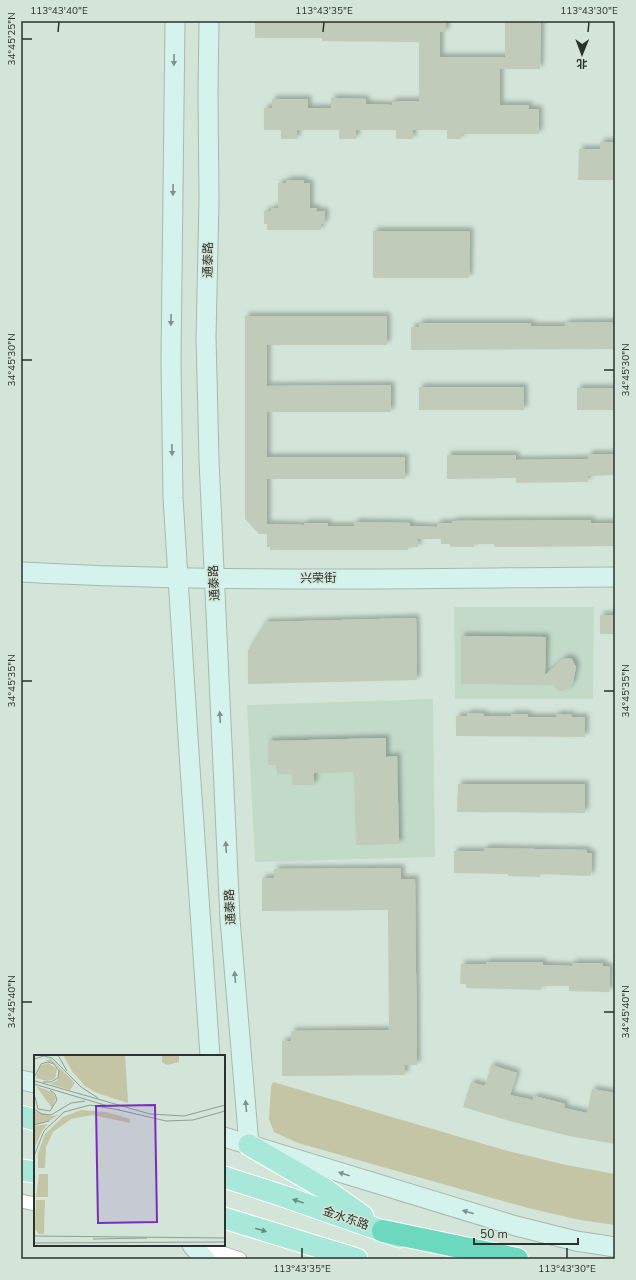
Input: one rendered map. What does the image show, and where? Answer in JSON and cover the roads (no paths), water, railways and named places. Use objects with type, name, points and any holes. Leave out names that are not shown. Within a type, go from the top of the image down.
[{"type":"highway","points":[[383,1231],[517,1259]]},
{"type":"main road","points":[[21,1116],[34,1120]]},
{"type":"main road","points":[[249,1145],[325,1189],[383,1231]]},
{"type":"main road","points":[[21,1170],[34,1172]]},
{"type":"main road","name":"金水东路","points":[[225,1177],[280,1194],[467,1259]]},
{"type":"main road","points":[[225,1218],[357,1259]]},
{"type":"street","points":[[175,21],[171,361],[173,498],[210,1055]]},
{"type":"street","name":"通泰路","points":[[209,21],[209,201],[206,337],[208,460],[230,919],[249,1145]]},
{"type":"street","name":"兴荣街","points":[[21,572],[88,576],[214,578],[615,577]]},
{"type":"street","points":[[21,1080],[34,1083]]},
{"type":"street","points":[[225,1137],[516,1226],[576,1241],[615,1247]]},
{"type":"street","points":[[21,1201],[34,1204]]},
{"type":"street","points":[[193,1246],[205,1259]]},
{"type":"street","points":[[202,1246],[240,1259]]}]
